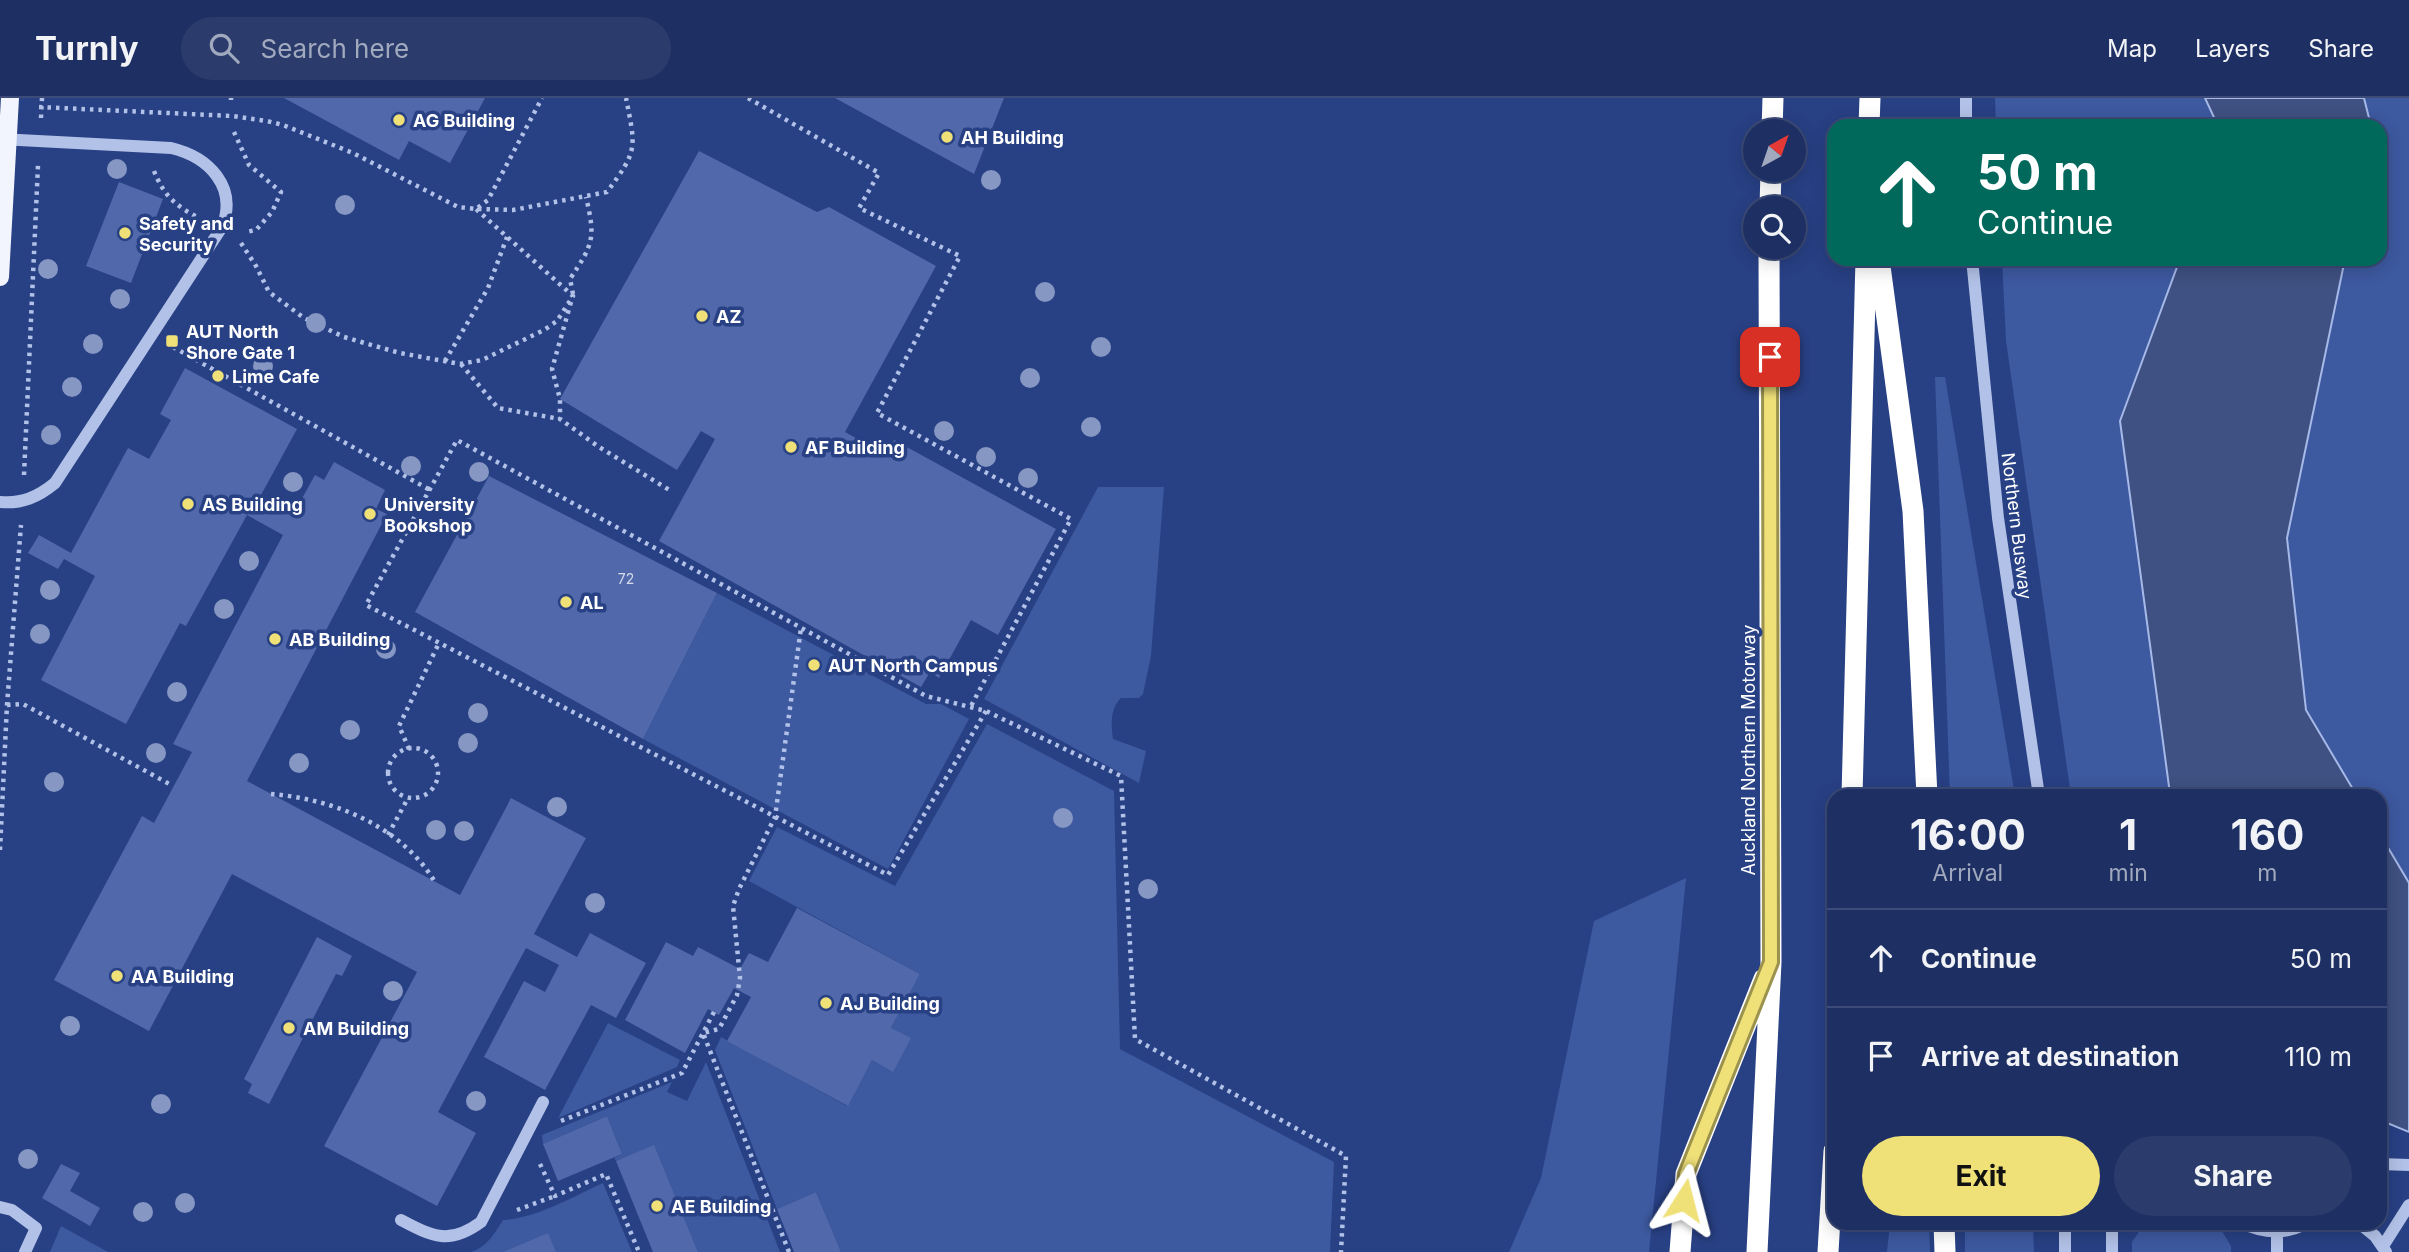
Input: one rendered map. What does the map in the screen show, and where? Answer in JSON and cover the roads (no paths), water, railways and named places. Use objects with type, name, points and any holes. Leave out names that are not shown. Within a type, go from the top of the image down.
[{"type":"highway","points":[[1772,119],[1773,98]]},
{"type":"highway","points":[[1869,119],[1870,98]]},
{"type":"highway","name":"Auckland Northern Motorway","points":[[1757,1252],[1771,962],[1769,259]]},
{"type":"highway","points":[[1852,789],[1866,266]]},
{"type":"highway","points":[[1879,266],[1913,511],[1927,789]]},
{"type":"highway","points":[[1679,1252],[1686,1174],[1771,962]]},
{"type":"highway","points":[[1828,1252],[1829,1230]]},
{"type":"highway","points":[[1944,1230],[1945,1252]]},
{"type":"main road","points":[[0,277],[4,140],[10,102]]},
{"type":"street","points":[[1966,98],[1966,119]]},
{"type":"street","points":[[0,502],[22,502],[55,483],[222,228],[228,206],[222,184],[216,174],[194,156],[171,148],[4,140]]},
{"type":"street","name":"Northern Busway","points":[[1973,266],[1998,518],[2038,789]]},
{"type":"street","points":[[401,1220],[429,1235],[453,1237],[467,1233],[481,1222],[543,1102]]},
{"type":"street","points":[[2387,1164],[2409,1165]]},
{"type":"street","points":[[2366,1230],[2385,1249],[2409,1205]]},
{"type":"street","points":[[0,1207],[12,1210],[36,1228],[25,1252]]},
{"type":"street","points":[[2065,1230],[2065,1252]]},
{"type":"street","points":[[2112,1230],[2112,1252]]},
{"type":"street","points":[[2256,1230],[2287,1230]]},
{"type":"street","points":[[2277,1232],[2277,1252]]},
{"type":"place","name":"AG Building","points":[[399,120]]},
{"type":"place","name":"AH Building","points":[[947,137]]},
{"type":"place","name":"Safety and Security","points":[[125,233]]},
{"type":"place","name":"AZ","points":[[702,316]]},
{"type":"place","name":"AUT North Shore Gate 1","points":[[172,341]]},
{"type":"place","name":"Lime Cafe","points":[[218,376]]},
{"type":"place","name":"AF Building","points":[[791,447]]},
{"type":"place","name":"AS Building","points":[[188,504]]},
{"type":"place","name":"University Bookshop","points":[[370,514]]},
{"type":"place","name":"AL","points":[[566,602]]},
{"type":"place","name":"AB Building","points":[[275,639]]},
{"type":"place","name":"AUT North Campus","points":[[814,665]]},
{"type":"place","name":"AA Building","points":[[117,976]]},
{"type":"place","name":"AJ Building","points":[[826,1003]]},
{"type":"place","name":"AM Building","points":[[289,1028]]},
{"type":"place","name":"AE Building","points":[[657,1206]]}]
